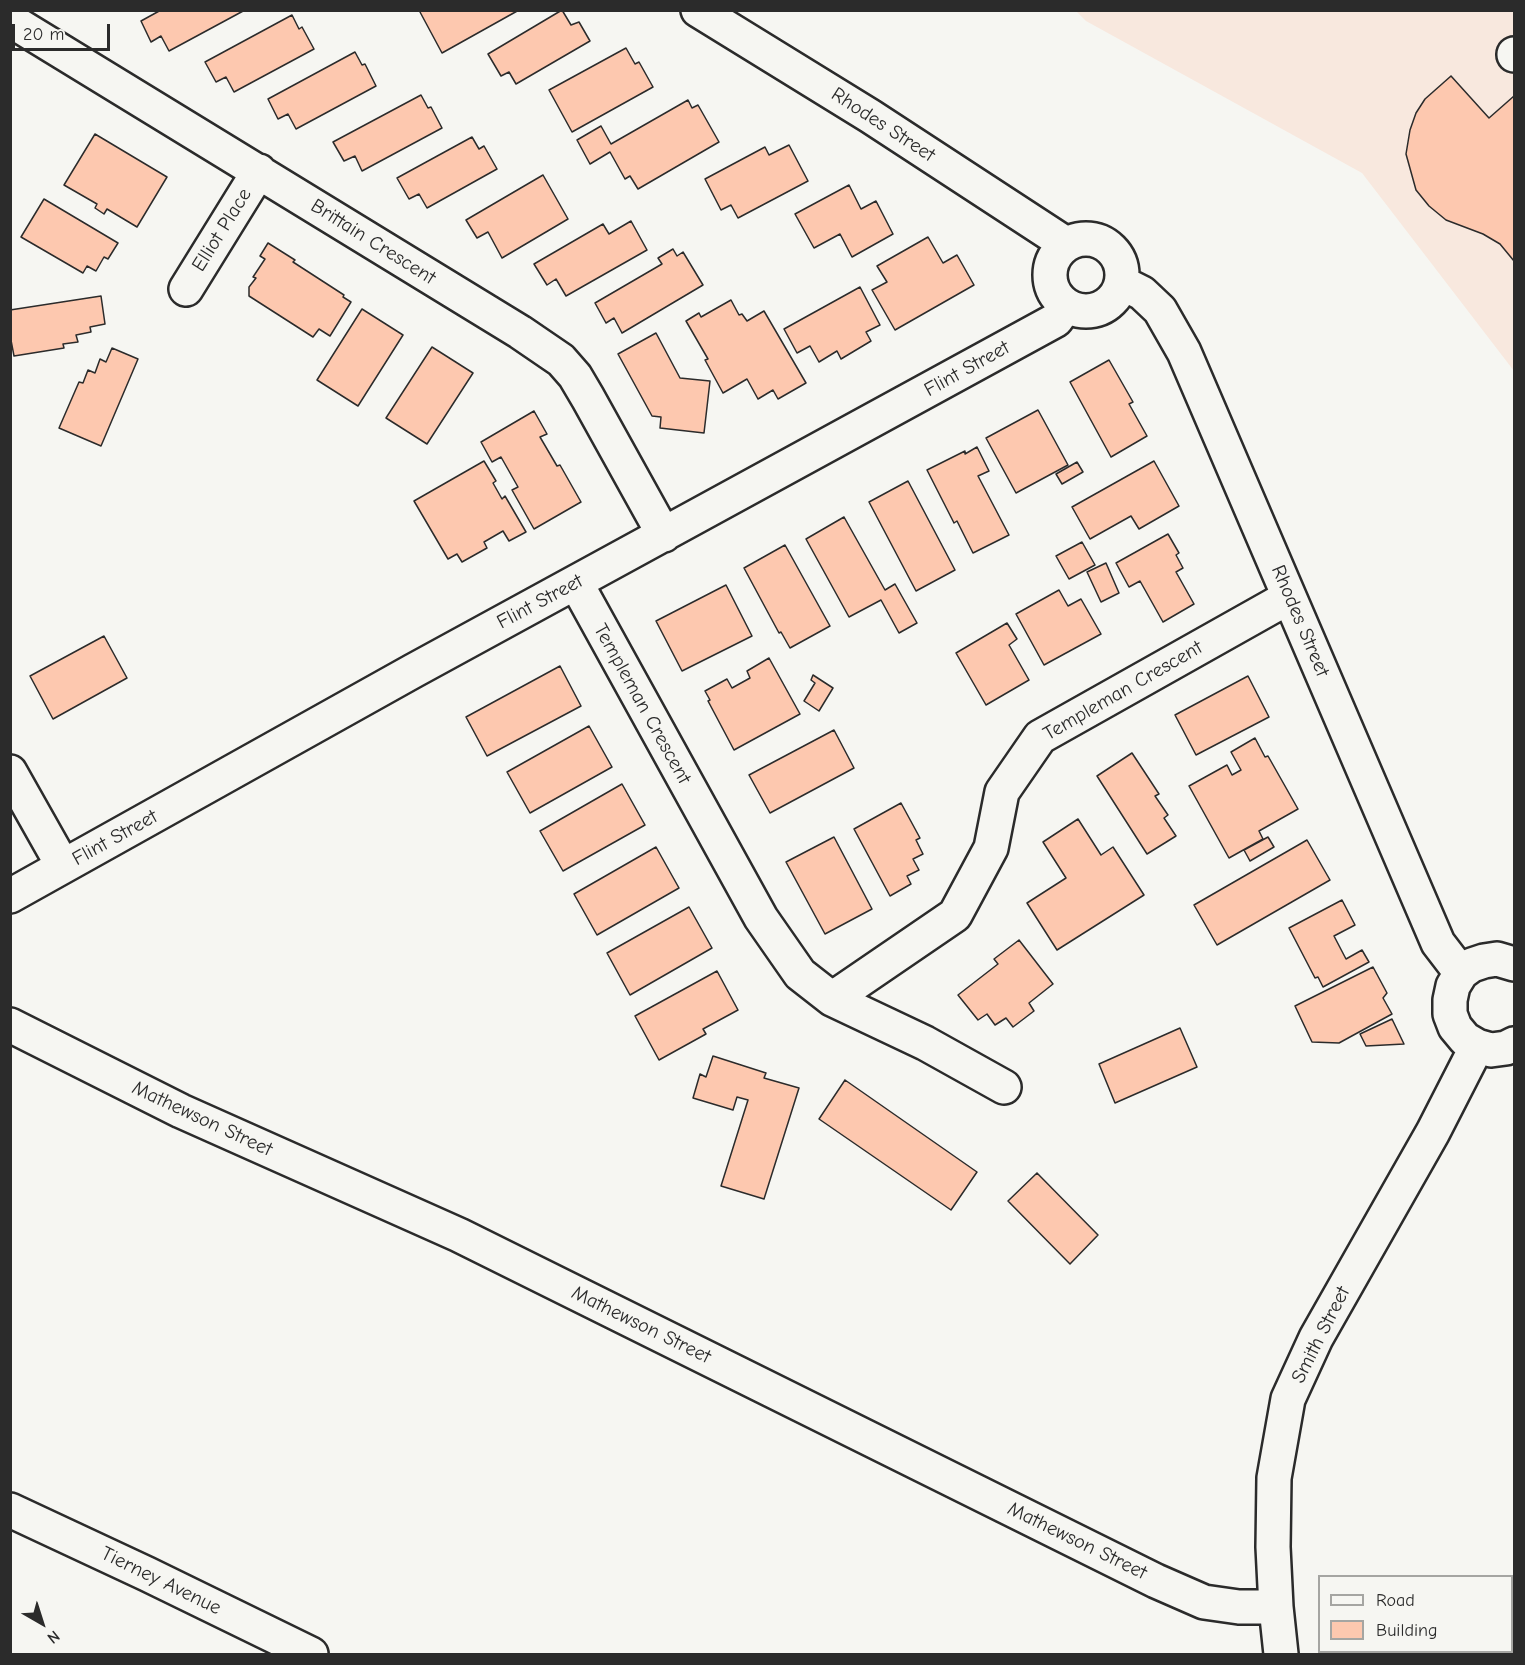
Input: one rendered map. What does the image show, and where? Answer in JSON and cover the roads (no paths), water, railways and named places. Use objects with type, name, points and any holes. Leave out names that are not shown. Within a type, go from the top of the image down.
[{"type":"street","name":"Rhodes Street","points":[[698,10],[870,116],[1066,244]]},
{"type":"street","name":"Brittain Crescent","points":[[10,20],[520,332],[561,360],[575,376],[588,398],[664,535]]},
{"type":"street","name":"Elliot Place","points":[[186,289],[259,171]]},
{"type":"street","points":[[1090,238],[1112,249],[1119,259],[1123,271],[1122,283],[1118,293],[1104,307],[1085,312],[1066,306],[1057,297],[1051,287],[1049,275],[1058,252],[1066,244],[1090,238]]},
{"type":"street","name":"Rhodes Street","points":[[1122,283],[1148,299],[1160,310],[1189,362],[1438,943],[1461,974]]},
{"type":"street","name":"Flint Street","points":[[10,896],[402,676],[1056,320],[1066,306]]},
{"type":"street","name":"Templeman Crescent","points":[[576,583],[761,918],[800,974],[832,999],[925,1043],[1004,1087]]},
{"type":"street","name":"Templeman Crescent","points":[[832,999],[955,915],[991,848],[1002,792],[1040,737],[1289,597]]},
{"type":"street","points":[[10,772],[63,866]]},
{"type":"street","points":[[1515,964],[1497,960],[1472,965],[1461,974],[1453,986],[1450,1000],[1450,1014],[1455,1027],[1465,1039],[1491,1050],[1515,1044]]},
{"type":"street","name":"Mathewson Street","points":[[10,1025],[181,1111],[459,1235],[1165,1585],[1204,1602],[1239,1607],[1276,1607]]},
{"type":"street","name":"Smith Street","points":[[1281,1654],[1273,1547],[1274,1478],[1288,1399],[1316,1338],[1433,1132],[1477,1046]]},
{"type":"street","name":"Tierney Avenue","points":[[10,1510],[311,1654]]}]
